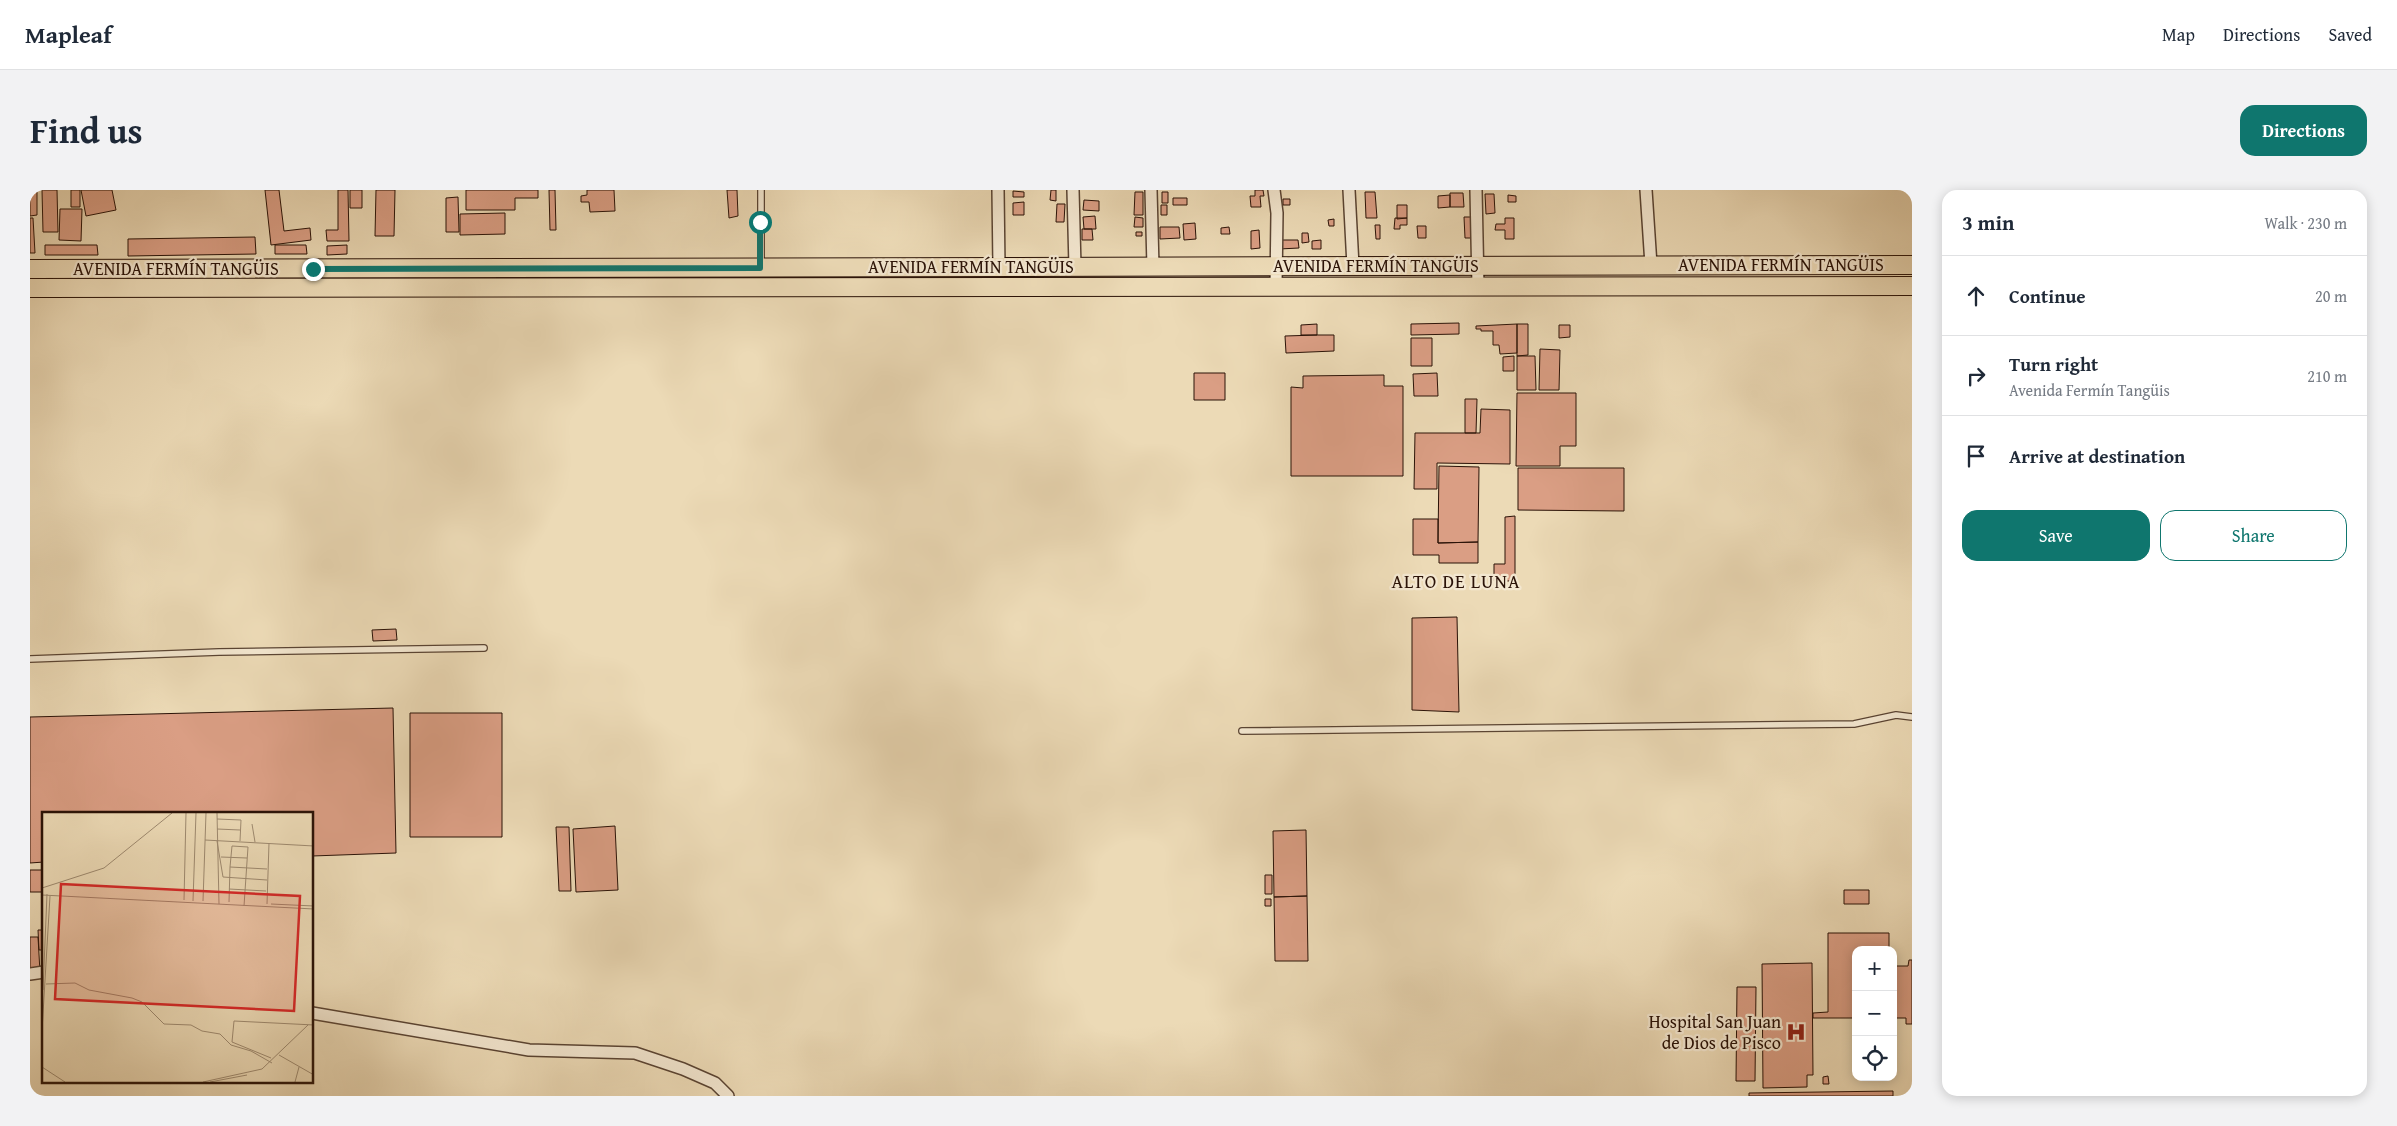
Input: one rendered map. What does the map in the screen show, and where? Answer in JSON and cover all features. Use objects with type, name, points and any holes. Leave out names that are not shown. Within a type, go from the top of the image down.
[{"type":"main road","name":"AVENIDA FERMÍN TANGÜIS","points":[[30,269],[1912,265]]},
{"type":"main road","points":[[313,269],[313,288]]},
{"type":"main road","name":"AVENIDA FERMÍN TANGÜIS","points":[[30,288],[1912,286]]},
{"type":"street","points":[[998,190],[999,267]]},
{"type":"street","points":[[1073,190],[1075,267]]},
{"type":"street","points":[[1151,190],[1153,267]]},
{"type":"street","points":[[1274,190],[1277,214],[1276,286]]},
{"type":"street","points":[[1349,190],[1353,266]]},
{"type":"street","points":[[1476,190],[1478,286]]},
{"type":"street","points":[[1646,190],[1651,265]]},
{"type":"street","points":[[314,1013],[529,1050],[636,1054],[683,1069],[715,1083],[728,1096]]},
{"type":"lane","points":[[760,268],[761,190]]},
{"type":"lane","points":[[30,659],[219,652],[484,648]]},
{"type":"lane","points":[[1242,731],[1854,724],[1896,715],[1912,717]]},
{"type":"building","points":[[30,190],[37,190],[37,215],[30,216]]},
{"type":"building","points":[[42,190],[57,190],[58,232],[43,232]]},
{"type":"building","points":[[71,190],[80,190],[80,207],[71,207]]},
{"type":"building","points":[[81,190],[112,190],[116,210],[86,216]]},
{"type":"building","points":[[265,190],[279,190],[284,231],[310,228],[311,240],[271,245]]},
{"type":"building","points":[[338,190],[348,190],[349,241],[327,241],[326,230],[338,230]]},
{"type":"building","points":[[350,190],[362,190],[362,208],[350,208]]},
{"type":"building","points":[[376,190],[395,190],[394,236],[375,236]]},
{"type":"building","points":[[466,190],[538,190],[538,198],[515,198],[515,210],[466,210]]},
{"type":"building","points":[[549,190],[555,190],[556,230],[550,230]]},
{"type":"building","points":[[587,190],[614,190],[615,211],[590,212],[589,202],[581,202],[581,196],[587,195]]},
{"type":"building","points":[[727,190],[737,190],[738,216],[729,218]]},
{"type":"building","points":[[1051,190],[1056,190],[1056,201],[1050,200]]},
{"type":"building","points":[[1255,190],[1263,190],[1264,196],[1260,196],[1261,207],[1251,207],[1250,196],[1255,196]]},
{"type":"building","points":[[1013,191],[1024,192],[1024,197],[1013,197]]},
{"type":"building","points":[[1135,192],[1143,192],[1143,215],[1134,215]]},
{"type":"building","points":[[1162,192],[1168,192],[1168,203],[1162,203]]},
{"type":"building","points":[[1365,192],[1375,192],[1377,218],[1366,218]]},
{"type":"building","points":[[1450,193],[1463,193],[1464,207],[1450,207]]},
{"type":"building","points":[[1485,194],[1494,194],[1495,213],[1486,214]]},
{"type":"building","points":[[1450,195],[1450,207],[1438,208],[1438,196]]},
{"type":"building","points":[[1508,195],[1516,196],[1516,202],[1508,202]]},
{"type":"building","points":[[458,197],[459,232],[446,232],[446,198]]},
{"type":"building","points":[[1173,198],[1187,198],[1187,205],[1173,205]]},
{"type":"building","points":[[1283,199],[1290,199],[1290,205],[1283,205]]},
{"type":"building","points":[[1084,200],[1099,201],[1099,211],[1083,210]]},
{"type":"building","points":[[1024,202],[1024,215],[1013,215],[1013,203]]},
{"type":"building","points":[[1057,204],[1065,204],[1064,222],[1056,222]]},
{"type":"building","points":[[1161,205],[1167,205],[1167,215],[1161,215]]},
{"type":"building","points":[[1397,205],[1407,205],[1407,218],[1397,219]]},
{"type":"building","points":[[60,209],[82,209],[81,241],[59,240]]},
{"type":"building","points":[[505,213],[505,234],[460,235],[460,214]]},
{"type":"building","points":[[1095,216],[1096,229],[1084,229],[1083,217]]},
{"type":"building","points":[[1135,217],[1143,218],[1143,227],[1134,227]]},
{"type":"building","points":[[1464,217],[1471,217],[1472,238],[1465,238]]},
{"type":"building","points":[[30,218],[33,218],[35,253],[30,253]]},
{"type":"building","points":[[1395,218],[1407,218],[1407,225],[1400,225],[1400,229],[1394,229]]},
{"type":"building","points":[[1505,218],[1514,218],[1514,239],[1505,239],[1505,230],[1495,230],[1496,224],[1505,224]]},
{"type":"building","points":[[1334,219],[1334,226],[1329,226],[1328,220]]},
{"type":"building","points":[[1195,223],[1196,239],[1184,240],[1183,224]]},
{"type":"building","points":[[1375,225],[1380,225],[1380,239],[1376,239]]},
{"type":"building","points":[[1417,226],[1426,226],[1426,238],[1418,238]]},
{"type":"building","points":[[1160,227],[1179,227],[1180,238],[1160,239]]},
{"type":"building","points":[[1229,227],[1230,234],[1221,234],[1221,228]]},
{"type":"building","points":[[1082,229],[1092,229],[1093,240],[1082,240]]},
{"type":"building","points":[[1259,230],[1260,248],[1251,249],[1251,231]]},
{"type":"building","points":[[1136,232],[1142,232],[1142,236],[1136,236]]},
{"type":"building","points":[[1302,233],[1308,233],[1309,242],[1302,243]]},
{"type":"building","points":[[255,237],[256,254],[128,256],[128,239]]},
{"type":"building","points":[[1279,240],[1298,240],[1299,248],[1279,249]]},
{"type":"building","points":[[1321,240],[1321,249],[1312,249],[1312,241]]},
{"type":"building","points":[[45,245],[97,245],[98,255],[45,255]]},
{"type":"building","points":[[275,245],[306,245],[307,254],[275,254]]},
{"type":"building","points":[[347,245],[347,254],[327,255],[327,246]]},
{"type":"building","points":[[1459,323],[1459,334],[1411,335],[1411,324]]},
{"type":"building","points":[[1317,324],[1317,335],[1301,335],[1301,325]]},
{"type":"building","points":[[1517,324],[1528,324],[1528,355],[1517,356]]},
{"type":"building","points":[[1517,324],[1517,353],[1500,354],[1499,345],[1493,345],[1493,331],[1476,329],[1476,326]]},
{"type":"building","points":[[1559,325],[1570,325],[1570,337],[1559,338]]},
{"type":"building","points":[[1334,335],[1334,351],[1286,353],[1285,336]]},
{"type":"building","points":[[1411,338],[1432,338],[1432,366],[1411,366]]},
{"type":"building","points":[[1540,349],[1560,350],[1559,390],[1539,390]]},
{"type":"building","points":[[1514,356],[1514,371],[1503,371],[1503,357]]},
{"type":"building","points":[[1517,356],[1535,356],[1536,390],[1517,390]]},
{"type":"building","points":[[1194,373],[1225,373],[1225,400],[1194,400]]},
{"type":"building","points":[[1437,373],[1438,396],[1414,396],[1413,374]]},
{"type":"building","points":[[1384,375],[1384,386],[1403,386],[1403,476],[1291,476],[1291,387],[1303,388],[1303,376]]},
{"type":"building","points":[[1517,393],[1576,393],[1576,446],[1560,446],[1560,466],[1516,466]]},
{"type":"building","points":[[1465,399],[1477,399],[1476,433],[1465,433]]},
{"type":"building","points":[[1481,409],[1510,410],[1510,464],[1437,463],[1437,489],[1414,489],[1415,433],[1480,433]]},
{"type":"building","points":[[1439,466],[1479,467],[1478,542],[1438,543]]},
{"type":"building","points":[[1518,468],[1624,468],[1624,511],[1518,510]]},
{"type":"building","points":[[1515,516],[1515,581],[1494,581],[1494,564],[1505,564],[1505,517]]},
{"type":"building","points":[[1413,519],[1438,519],[1438,543],[1478,542],[1478,563],[1439,563],[1439,555],[1413,555]]},
{"type":"building","points":[[1457,617],[1459,712],[1412,710],[1412,618]]},
{"type":"building","points":[[396,629],[397,640],[373,641],[372,630]]},
{"type":"building","points":[[393,708],[396,853],[314,856],[314,812],[42,812],[42,862],[30,863],[30,717]]},
{"type":"building","points":[[410,713],[502,713],[502,837],[410,837]]},
{"type":"building","points":[[615,826],[618,890],[576,892],[573,829]]},
{"type":"building","points":[[556,827],[569,827],[571,891],[559,891]]},
{"type":"building","points":[[1306,830],[1307,896],[1274,897],[1273,831]]},
{"type":"building","points":[[30,870],[42,870],[42,892],[30,892]]},
{"type":"building","points":[[1265,875],[1272,875],[1272,894],[1265,894]]},
{"type":"building","points":[[1844,890],[1869,890],[1869,904],[1844,904]]},
{"type":"building","points":[[1307,896],[1308,961],[1275,961],[1274,897]]},
{"type":"building","points":[[1265,899],[1271,899],[1271,906],[1265,906]]},
{"type":"building","points":[[38,930],[42,930],[42,950],[39,950]]},
{"type":"building","points":[[1828,933],[1889,933],[1889,946],[1852,946],[1852,1018],[1813,1018],[1813,1013],[1828,1012]]},
{"type":"building","points":[[30,937],[38,937],[40,972],[30,972]]},
{"type":"building","points":[[1909,960],[1912,960],[1912,1024],[1906,1024],[1906,1018],[1897,1018],[1897,966],[1908,966]]},
{"type":"building","points":[[1812,963],[1813,1075],[1807,1075],[1807,1087],[1763,1088],[1762,964]]},
{"type":"building","points":[[1737,987],[1756,987],[1755,1081],[1736,1081]]},
{"type":"building","points":[[1828,1076],[1829,1084],[1823,1084],[1823,1077]]},
{"type":"building","points":[[1893,1091],[1893,1096],[1749,1096],[1749,1093]]},
{"type":"place","name":"Hospital San Juan de Dios de Pisco","points":[[1796,1032]]},
{"type":"district","name":"ALTO DE LUNA","points":[[1456,581]]},
{"type":"route","points":[[313,269],[760,268],[760,222]]}]
